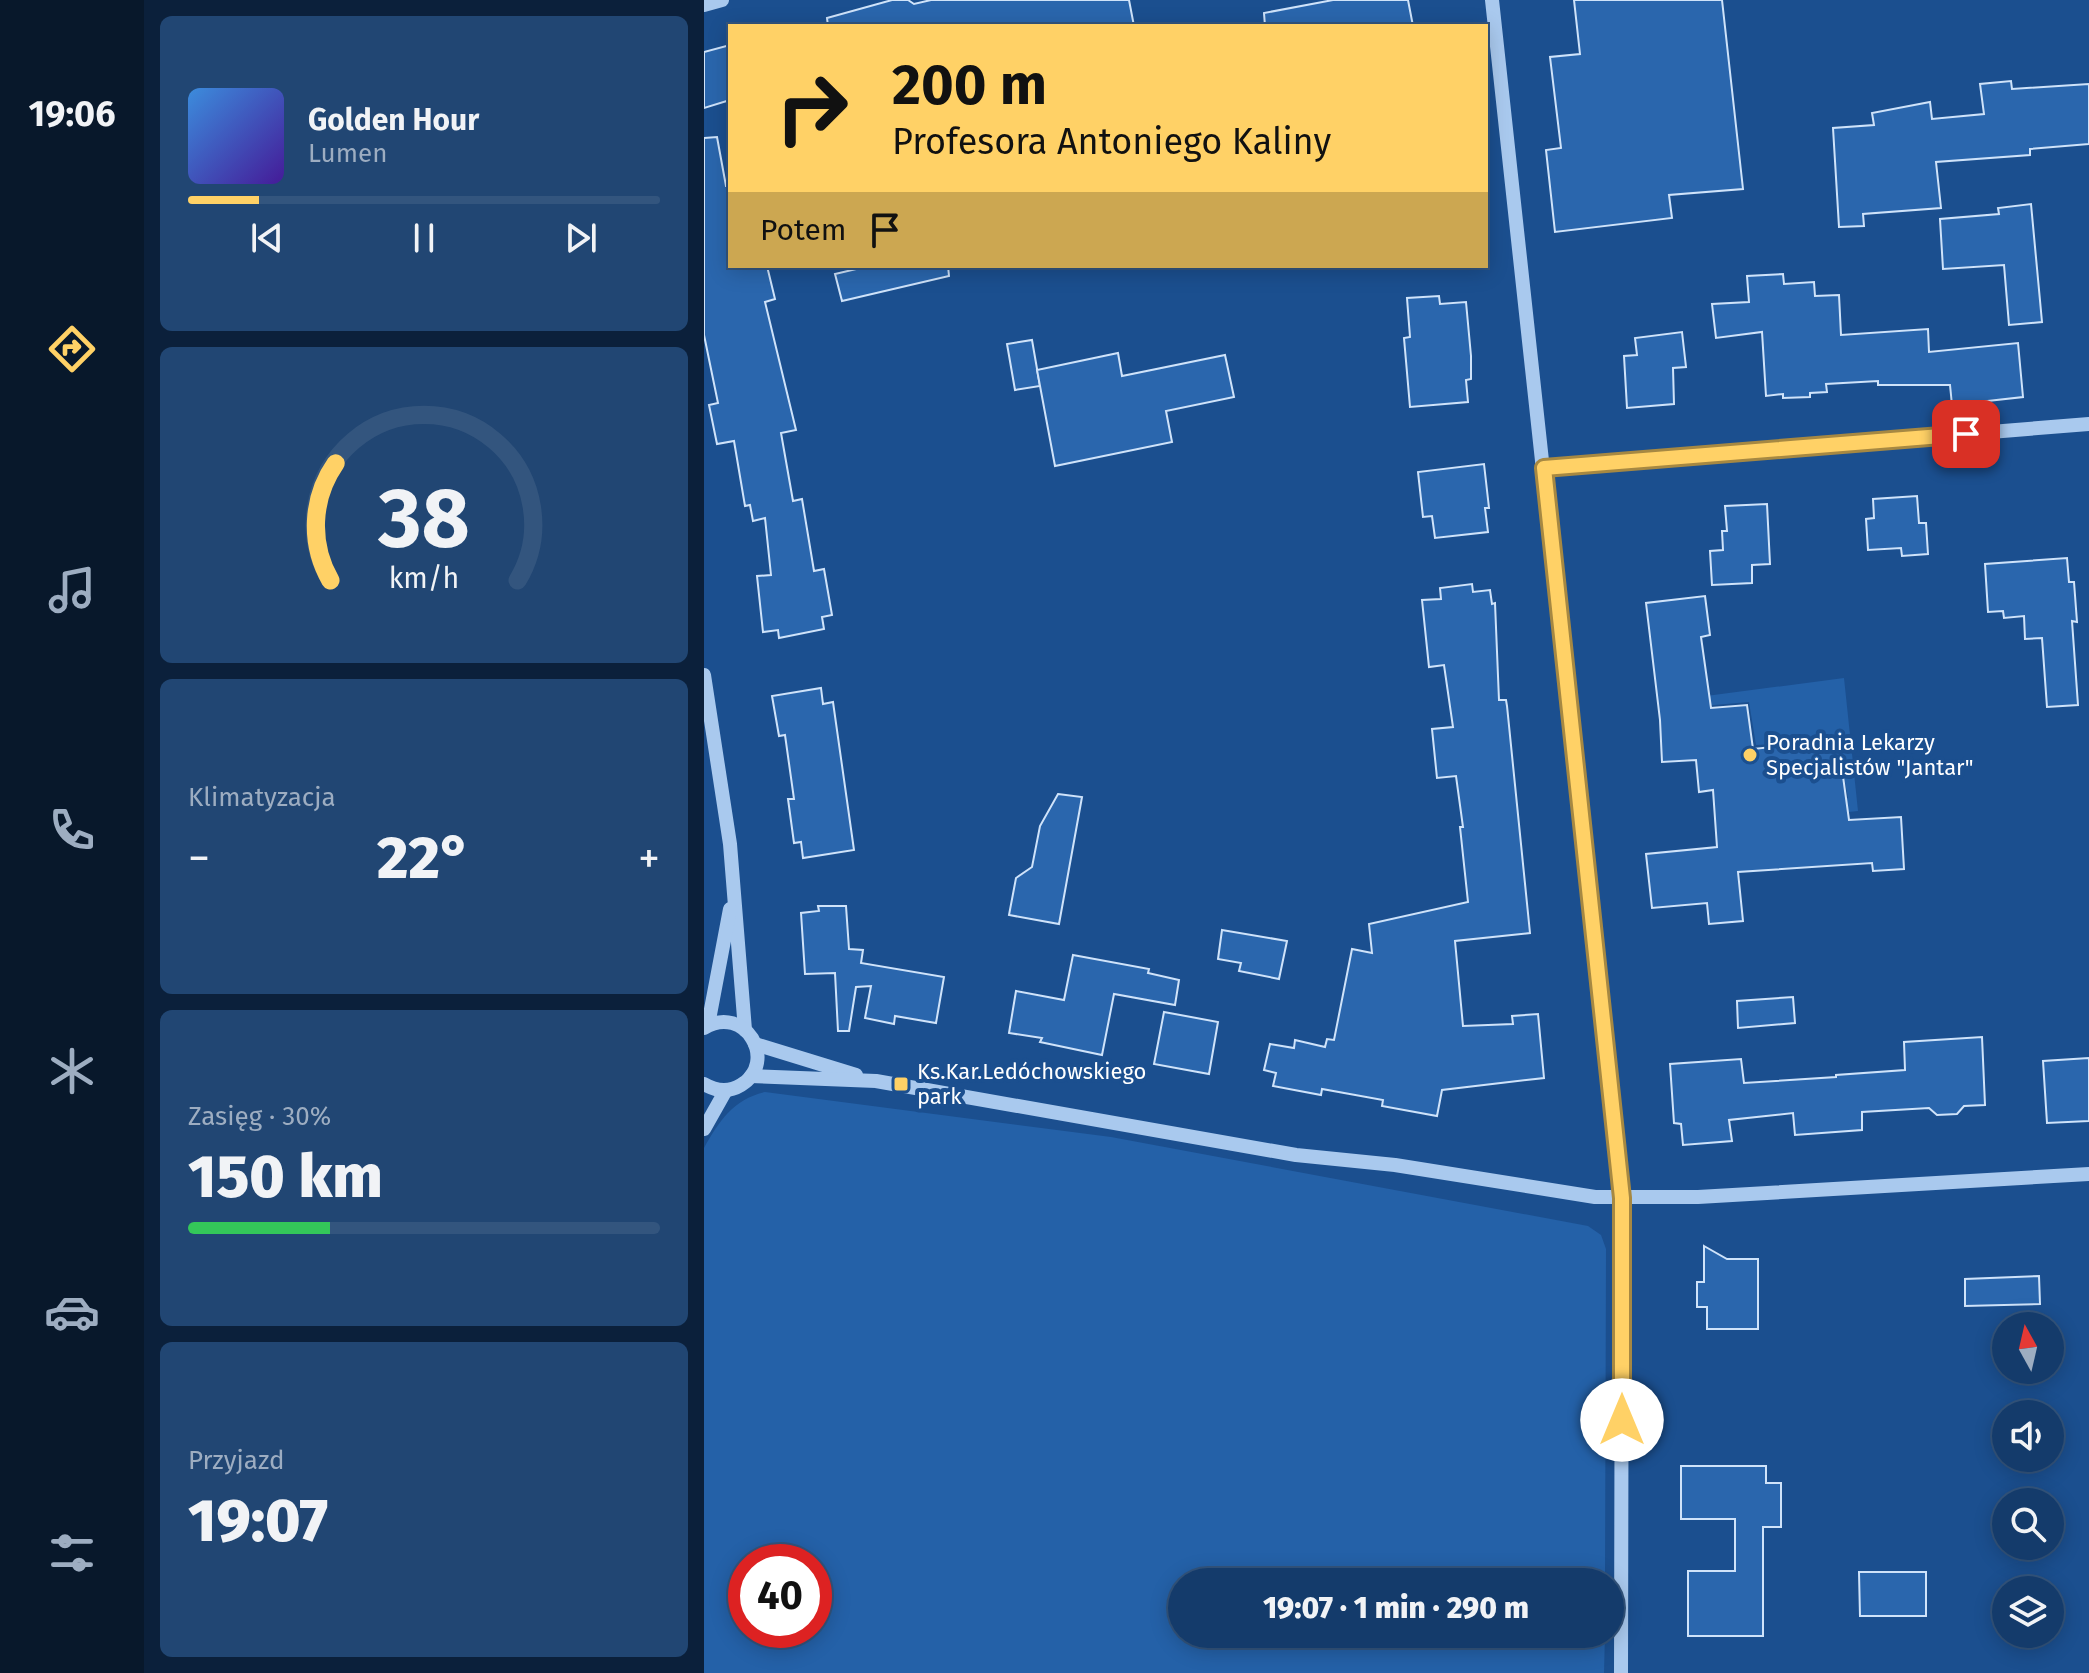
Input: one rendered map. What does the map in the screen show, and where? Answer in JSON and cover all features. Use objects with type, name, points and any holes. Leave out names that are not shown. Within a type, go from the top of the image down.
[{"type":"street","points":[[704,5],[722,0]]},
{"type":"street","points":[[1492,0],[1622,1198],[1621,1673]]},
{"type":"street","points":[[1544,468],[2089,424]]},
{"type":"street","points":[[704,675],[730,844],[745,1030]]},
{"type":"street","points":[[704,1084],[726,1090],[744,1083],[751,1076],[757,1060],[755,1044],[745,1030],[728,1022],[706,1026],[734,889]]},
{"type":"street","points":[[755,1044],[876,1081],[1296,1155],[1395,1165],[1545,1190],[1622,1198],[1713,1196],[2089,1174]]},
{"type":"street","points":[[751,1076],[876,1081]]},
{"type":"street","points":[[704,1129],[726,1090]]},
{"type":"shaded area","points":[[1844,678],[1858,811],[1839,813],[1836,800],[1848,798],[1837,740],[1756,745],[1749,702],[1691,707],[1691,698]]},
{"type":"shaded area","points":[[765,1092],[1111,1137],[1588,1226],[1601,1235],[1606,1249],[1605,1568],[1168,1568],[1168,1648],[1605,1648],[1604,1673],[704,1673],[704,1148],[728,1112],[744,1100]]},
{"type":"building","points":[[892,0],[908,0],[914,4],[931,0],[1129,0],[1134,24],[828,24],[827,18]]},
{"type":"building","points":[[1333,0],[1408,0],[1413,24],[1265,24],[1264,13]]},
{"type":"building","points":[[1574,0],[1722,0],[1743,189],[1669,195],[1672,218],[1555,232],[1546,150],[1561,148],[1550,57],[1580,54]]},
{"type":"building","points":[[728,46],[728,101],[704,108],[704,52]]},
{"type":"building","points":[[2011,81],[2012,89],[2089,84],[2089,144],[2030,149],[2030,155],[1936,162],[1941,208],[1863,214],[1864,226],[1839,227],[1833,128],[1874,125],[1872,113],[1930,102],[1932,119],[1984,114],[1980,84]]},
{"type":"building","points":[[717,137],[728,186],[728,268],[767,268],[775,299],[765,302],[796,430],[781,433],[793,501],[802,499],[814,571],[824,569],[832,615],[822,617],[824,629],[779,638],[778,630],[763,632],[757,576],[771,575],[765,518],[753,521],[750,505],[745,506],[734,441],[717,444],[709,405],[718,403],[704,335],[704,138]]},
{"type":"building","points":[[2031,204],[2042,322],[2009,325],[2004,265],[1943,269],[1940,219],[1999,214],[1998,208]]},
{"type":"building","points":[[860,268],[948,268],[949,276],[842,301],[835,274]]},
{"type":"building","points":[[1783,274],[1784,284],[1814,282],[1815,296],[1839,295],[1841,335],[1928,329],[1929,352],[2018,343],[2023,397],[1952,405],[1950,385],[1878,385],[1878,381],[1826,384],[1827,392],[1810,393],[1810,397],[1766,396],[1762,332],[1716,338],[1712,304],[1749,302],[1747,276]]},
{"type":"building","points":[[1439,296],[1440,304],[1466,302],[1471,356],[1471,379],[1466,380],[1468,402],[1410,407],[1404,338],[1410,337],[1407,298]]},
{"type":"building","points":[[1682,332],[1686,367],[1673,368],[1674,404],[1627,408],[1624,356],[1637,355],[1635,338]]},
{"type":"building","points":[[1032,340],[1040,386],[1015,390],[1007,344]]},
{"type":"building","points":[[1118,353],[1122,376],[1225,355],[1234,397],[1166,411],[1172,442],[1055,466],[1037,370]]},
{"type":"building","points":[[1484,464],[1489,508],[1485,508],[1488,532],[1435,538],[1432,516],[1423,517],[1418,472]]},
{"type":"building","points":[[1917,496],[1919,523],[1926,523],[1928,554],[1902,556],[1901,548],[1868,550],[1866,519],[1874,518],[1873,499]]},
{"type":"building","points":[[1767,504],[1770,564],[1752,565],[1752,583],[1712,585],[1710,551],[1723,550],[1722,531],[1727,531],[1725,506]]},
{"type":"building","points":[[2067,558],[2069,582],[2074,582],[2077,622],[2072,621],[2078,705],[2047,707],[2042,638],[2025,639],[2024,616],[2004,618],[2003,611],[1988,612],[1985,564]]},
{"type":"building","points":[[1472,584],[1473,592],[1490,590],[1492,604],[1495,603],[1499,700],[1506,700],[1507,706],[1530,933],[1455,941],[1463,1026],[1513,1024],[1512,1016],[1538,1014],[1544,1078],[1442,1090],[1437,1116],[1382,1106],[1383,1100],[1322,1089],[1321,1095],[1273,1086],[1276,1073],[1264,1070],[1270,1044],[1294,1048],[1295,1040],[1325,1047],[1327,1039],[1334,1040],[1352,949],[1372,953],[1369,924],[1468,902],[1456,776],[1437,778],[1432,729],[1453,727],[1444,665],[1429,667],[1422,600],[1441,599],[1440,588]]},
{"type":"building","points":[[1705,596],[1710,635],[1701,637],[1711,708],[1747,705],[1753,749],[1838,740],[1849,820],[1901,817],[1904,869],[1873,871],[1872,863],[1738,872],[1743,921],[1709,924],[1707,903],[1652,908],[1646,854],[1717,847],[1713,790],[1699,792],[1696,760],[1662,762],[1646,603]]},
{"type":"building","points":[[821,688],[823,704],[833,702],[854,850],[803,858],[801,842],[794,843],[788,799],[794,799],[785,735],[779,736],[772,696]]},
{"type":"building","points":[[1058,794],[1082,797],[1059,924],[1009,915],[1016,878],[1032,867],[1040,826]]},
{"type":"building","points":[[818,906],[846,906],[849,949],[863,950],[861,963],[944,977],[936,1023],[895,1016],[894,1024],[865,1018],[871,986],[856,987],[849,1031],[838,1031],[835,973],[805,974],[801,913],[819,911]]},
{"type":"building","points":[[1222,930],[1287,941],[1279,979],[1239,971],[1241,963],[1218,959]]},
{"type":"building","points":[[1073,955],[1149,969],[1148,973],[1179,980],[1175,1005],[1114,994],[1102,1055],[1040,1042],[1042,1038],[1009,1033],[1016,991],[1064,1000]]},
{"type":"building","points":[[1793,997],[1795,1023],[1738,1028],[1737,1001]]},
{"type":"building","points":[[1164,1012],[1218,1022],[1209,1074],[1154,1064]]},
{"type":"building","points":[[1982,1037],[1985,1105],[1964,1106],[1957,1114],[1937,1115],[1929,1108],[1862,1112],[1862,1130],[1795,1135],[1793,1113],[1729,1120],[1732,1141],[1683,1145],[1681,1124],[1674,1123],[1670,1064],[1741,1059],[1744,1083],[1836,1077],[1905,1070],[1904,1042]]},
{"type":"building","points":[[2089,1058],[2089,1121],[2047,1123],[2043,1061]]},
{"type":"building","points":[[1704,1246],[1727,1259],[1758,1259],[1758,1329],[1707,1329],[1707,1307],[1697,1307],[1697,1282],[1704,1282]]},
{"type":"building","points":[[2039,1276],[2040,1304],[1965,1306],[1965,1279]]},
{"type":"building","points":[[1681,1466],[1766,1466],[1766,1483],[1781,1483],[1781,1527],[1763,1527],[1763,1636],[1688,1636],[1688,1571],[1735,1571],[1735,1519],[1681,1519]]},
{"type":"building","points":[[1859,1572],[1926,1572],[1926,1616],[1860,1616]]},
{"type":"place","name":"Poradnia Lekarzy Specjalistów \"Jantar\"","points":[[1750,755]]},
{"type":"place","name":"Ks.Kar.Ledóchowskiego park","points":[[901,1084]]},
{"type":"route","points":[[1622,1420],[1622,1198],[1544,468],[1966,434]]}]
